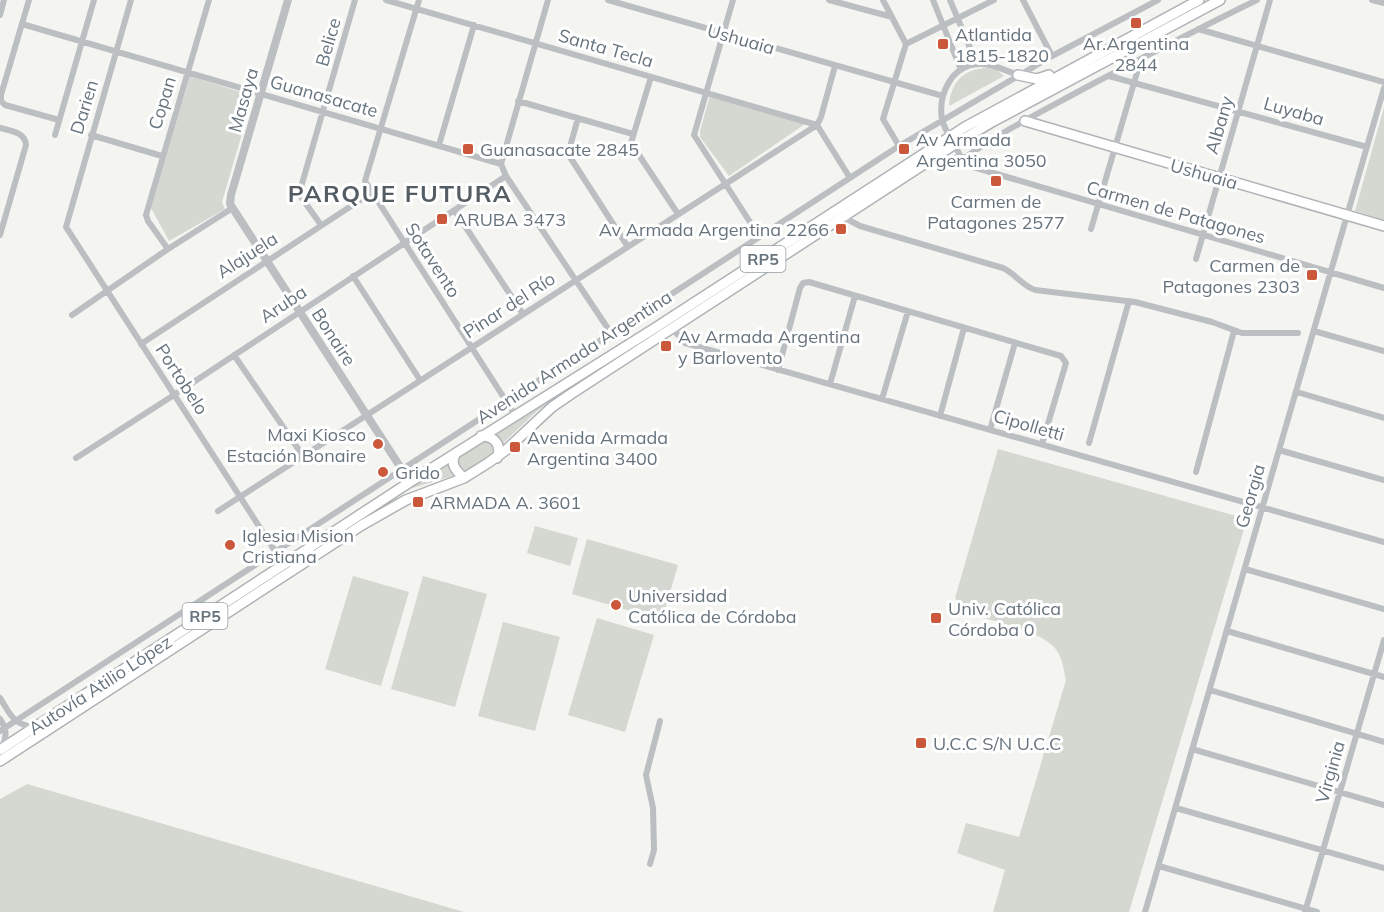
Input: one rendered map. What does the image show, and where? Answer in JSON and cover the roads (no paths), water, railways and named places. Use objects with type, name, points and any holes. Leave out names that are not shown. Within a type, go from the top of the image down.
[{"type":"main road","name":"Avenida Armada Argentina","points":[[410,482],[953,140],[1093,56],[1199,0]]},
{"type":"main road","name":"Avenida Armada Argentina","points":[[406,500],[464,478],[497,458],[552,407],[933,160],[953,140],[1001,117],[1220,0]]},
{"type":"main road","points":[[1018,75],[1041,78],[1081,59],[1093,56]]},
{"type":"main road","name":"Ushuaia","points":[[1024,121],[1384,226]]},
{"type":"main road","points":[[933,160],[946,163],[962,160]]},
{"type":"main road","points":[[481,436],[497,442],[499,450],[497,458]]},
{"type":"main road","points":[[458,452],[453,459],[453,465],[464,478]]},
{"type":"main road","name":"Autovía Atilio López","points":[[1,749],[410,482]]},
{"type":"main road","name":"Autovía Atilio López","points":[[0,761],[362,525],[406,500]]},
{"type":"street","points":[[0,15],[4,0]]},
{"type":"street","points":[[29,0],[1,101],[5,105],[59,120]]},
{"type":"street","points":[[55,135],[94,0]]},
{"type":"street","name":"Darien","points":[[66,223],[131,0]]},
{"type":"street","name":"Copan","points":[[168,249],[148,221],[146,214],[209,0]]},
{"type":"street","name":"Masaya","points":[[231,209],[231,195],[288,0]]},
{"type":"street","name":"Belice","points":[[321,225],[299,194],[356,0]]},
{"type":"street","name":"Santa Tecla","points":[[386,0],[817,125]]},
{"type":"street","points":[[381,128],[419,0]]},
{"type":"street","points":[[548,0],[501,164],[506,176],[611,333]]},
{"type":"street","name":"Ushuaia","points":[[608,0],[943,96]]},
{"type":"street","points":[[733,0],[694,131],[695,138],[759,236]]},
{"type":"street","points":[[830,0],[892,17]]},
{"type":"street","points":[[884,0],[906,44]]},
{"type":"street","points":[[933,0],[961,70]]},
{"type":"street","points":[[950,0],[972,52],[980,64]]},
{"type":"street","points":[[899,146],[884,123],[883,116],[906,44],[994,0]]},
{"type":"street","points":[[1023,0],[1052,56]]},
{"type":"street","name":"Avenida Armada Argentina","points":[[3,729],[899,146],[1018,75],[1158,0]]},
{"type":"street","points":[[1018,75],[997,67],[980,64],[961,70],[949,80],[943,96],[942,120],[962,160],[1024,121],[1257,0]]},
{"type":"street","name":"Albany","points":[[1196,259],[1270,0]]},
{"type":"street","points":[[1372,0],[1384,3]]},
{"type":"street","name":"Guanasacate","points":[[22,24],[501,164]]},
{"type":"street","points":[[439,145],[474,25]]},
{"type":"street","points":[[1198,29],[1384,82]]},
{"type":"street","points":[[1091,229],[1141,59]]},
{"type":"street","points":[[835,66],[817,125],[850,178]]},
{"type":"street","name":"Luyaba","points":[[1108,76],[1367,147]]},
{"type":"street","points":[[651,77],[631,143],[678,214]]},
{"type":"street","name":"Georgia","points":[[1145,912],[1384,88]]},
{"type":"street","points":[[518,101],[633,134]]},
{"type":"street","points":[[578,118],[568,154],[628,247]]},
{"type":"street","name":"Pinar del Río","points":[[218,511],[817,125]]},
{"type":"street","points":[[0,128],[22,135],[26,141],[3,215],[0,235]]},
{"type":"street","name":"Sotavento","points":[[381,128],[365,182],[515,415]]},
{"type":"street","points":[[91,135],[162,156]]},
{"type":"street","name":"Carmen de Patagones","points":[[962,160],[973,167],[1384,288]]},
{"type":"street","name":"Aruba","points":[[76,458],[506,176]]},
{"type":"street","name":"Alajuela","points":[[141,344],[371,193]]},
{"type":"street","points":[[72,315],[231,209]]},
{"type":"street","name":"Bonaire","points":[[231,209],[410,482]]},
{"type":"street","points":[[455,211],[523,314]]},
{"type":"street","points":[[845,218],[860,226],[1011,271],[1023,285],[1035,290],[1129,301],[1212,322],[1234,332],[1298,333]]},
{"type":"street","name":"Portobelo","points":[[66,223],[67,230],[275,551]]},
{"type":"street","points":[[353,276],[420,380]]},
{"type":"street","points":[[778,370],[803,284],[809,282],[1061,356],[1066,363],[1042,444]]},
{"type":"street","points":[[830,384],[855,296]]},
{"type":"street","points":[[1089,443],[1129,301]]},
{"type":"street","points":[[882,399],[908,311]]},
{"type":"street","name":"Cipolletti","points":[[672,328],[684,343],[1384,542]]},
{"type":"street","points":[[940,416],[964,328]]},
{"type":"street","points":[[1314,331],[1384,351]]},
{"type":"street","points":[[1196,472],[1234,332]]},
{"type":"street","points":[[990,430],[1016,343]]},
{"type":"street","points":[[234,355],[303,456]]},
{"type":"street","points":[[1297,392],[1384,418]]},
{"type":"street","points":[[1279,450],[1384,480]]},
{"type":"street","points":[[1245,569],[1384,609]]},
{"type":"street","points":[[1227,631],[1384,677]]},
{"type":"street","name":"Virginia","points":[[1305,910],[1384,639]]},
{"type":"street","points":[[1210,690],[1384,742]]},
{"type":"street","points":[[0,698],[15,722],[35,727]]},
{"type":"street","points":[[0,719],[6,736],[1,749]]},
{"type":"street","points":[[650,864],[654,850],[654,808],[646,775],[660,721]]},
{"type":"street","points":[[1192,749],[1384,805]]},
{"type":"street","points":[[1176,808],[1384,868]]},
{"type":"street","points":[[1159,866],[1317,912]]},
{"type":"place","name":"Ar.Argentina 2844","points":[[1136,23]]},
{"type":"place","name":"Atlantida 1815-1820","points":[[943,44]]},
{"type":"place","name":"Guanasacate 2845","points":[[468,149]]},
{"type":"place","name":"Av Armada Argentina 3050","points":[[904,149]]},
{"type":"place","name":"Carmen de Patagones 2577","points":[[996,181]]},
{"type":"place","name":"ARUBA 3473","points":[[442,219]]},
{"type":"place","name":"Av Armada Argentina 2266","points":[[841,229]]},
{"type":"place","name":"Carmen de Patagones 2303","points":[[1312,275]]},
{"type":"place","name":"Av Armada Argentina y Barlovento","points":[[666,346]]},
{"type":"place","name":"Maxi Kiosco Estación Bonaire","points":[[378,444]]},
{"type":"place","name":"Avenida Armada Argentina 3400","points":[[515,447]]},
{"type":"place","name":"Grido","points":[[383,472]]},
{"type":"place","name":"ARMADA A. 3601","points":[[418,502]]},
{"type":"place","name":"Iglesia Mision Cristiana","points":[[230,545]]},
{"type":"place","name":"Universidad Católica de Córdoba","points":[[616,605]]},
{"type":"place","name":"Univ. Católica Córdoba 0","points":[[936,618]]},
{"type":"place","name":"U.C.C S/N U.C.C","points":[[921,743]]},
{"type":"district","name":"PARQUE FUTURA","points":[[400,193]]}]
